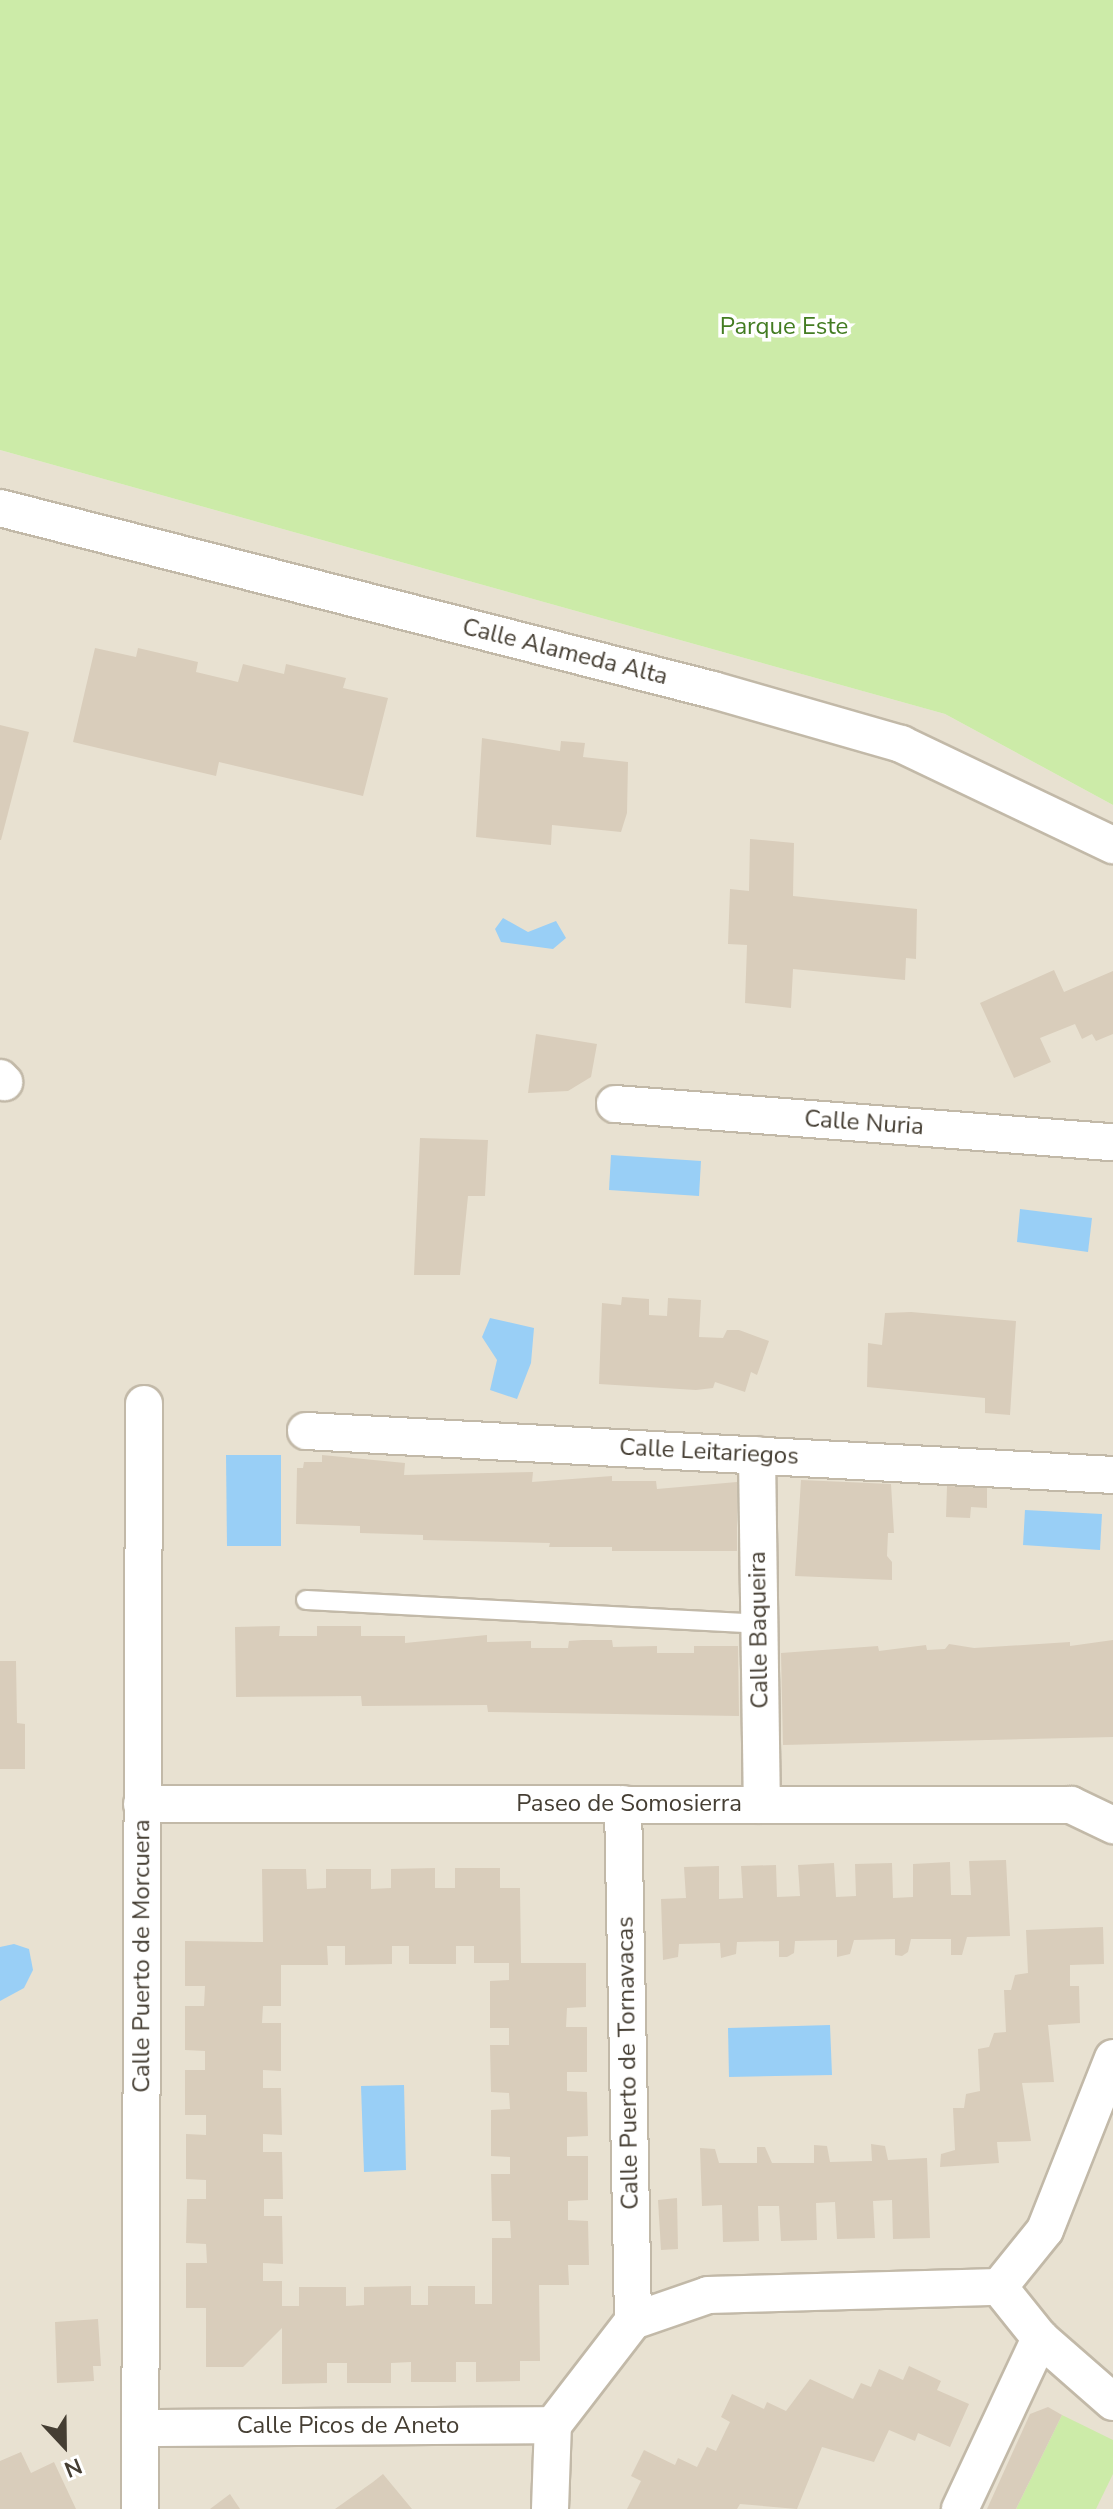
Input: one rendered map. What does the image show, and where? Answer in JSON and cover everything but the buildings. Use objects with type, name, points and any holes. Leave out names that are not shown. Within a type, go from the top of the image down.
[{"type":"street","name":"Calle Alameda Alta","points":[[0,508],[713,690],[901,744],[1113,845]]},
{"type":"street","name":"Calle Nuria","points":[[615,1104],[1113,1142]]},
{"type":"street","name":"Calle Puerto de Morcuera","points":[[140,2509],[143,2428],[144,1404]]},
{"type":"street","name":"Calle Leitariegos","points":[[306,1431],[1113,1475]]},
{"type":"street","name":"Calle Baqueira","points":[[757,1455],[762,1805]]},
{"type":"street","name":"Paseo de Somosierra","points":[[142,1804],[1071,1805],[1113,1825]]},
{"type":"street","name":"Calle Puerto de Tornavacas","points":[[623,1804],[633,2321]]},
{"type":"street","points":[[550,2509],[553,2425],[633,2321],[708,2295],[999,2287],[1045,2230],[1113,2058]]},
{"type":"street","points":[[999,2287],[1040,2338],[1113,2402]]},
{"type":"street","points":[[960,2509],[1040,2338]]},
{"type":"street","name":"Calle Picos de Aneto","points":[[143,2428],[553,2425]]},
{"type":"lane","points":[[306,1600],[759,1624]]},
{"type":"shaded area","points":[[0,450],[945,714],[1113,805],[1113,2509],[0,2509]]},
{"type":"green space","name":"Parque Este","points":[[0,0],[1113,0],[1113,805],[945,714],[0,450]]},
{"type":"green space","points":[[1062,2415],[1113,2440],[1113,2474],[1096,2509],[1016,2509]]},
{"type":"water","points":[[503,918],[528,932],[556,921],[566,938],[553,949],[501,942],[495,929]]},
{"type":"water","points":[[611,1155],[701,1161],[699,1196],[609,1190]]},
{"type":"water","points":[[1020,1209],[1092,1218],[1088,1252],[1017,1242]]},
{"type":"water","points":[[490,1318],[534,1328],[531,1363],[517,1399],[490,1390],[497,1360],[482,1337]]},
{"type":"water","points":[[226,1455],[281,1455],[281,1546],[227,1546]]},
{"type":"water","points":[[1025,1510],[1102,1514],[1100,1550],[1023,1545]]},
{"type":"water","points":[[14,1944],[29,1949],[33,1970],[24,1988],[0,2001],[0,1947]]},
{"type":"water","points":[[830,2025],[832,2075],[729,2077],[728,2028]]},
{"type":"water","points":[[404,2085],[406,2170],[364,2172],[361,2086]]}]
